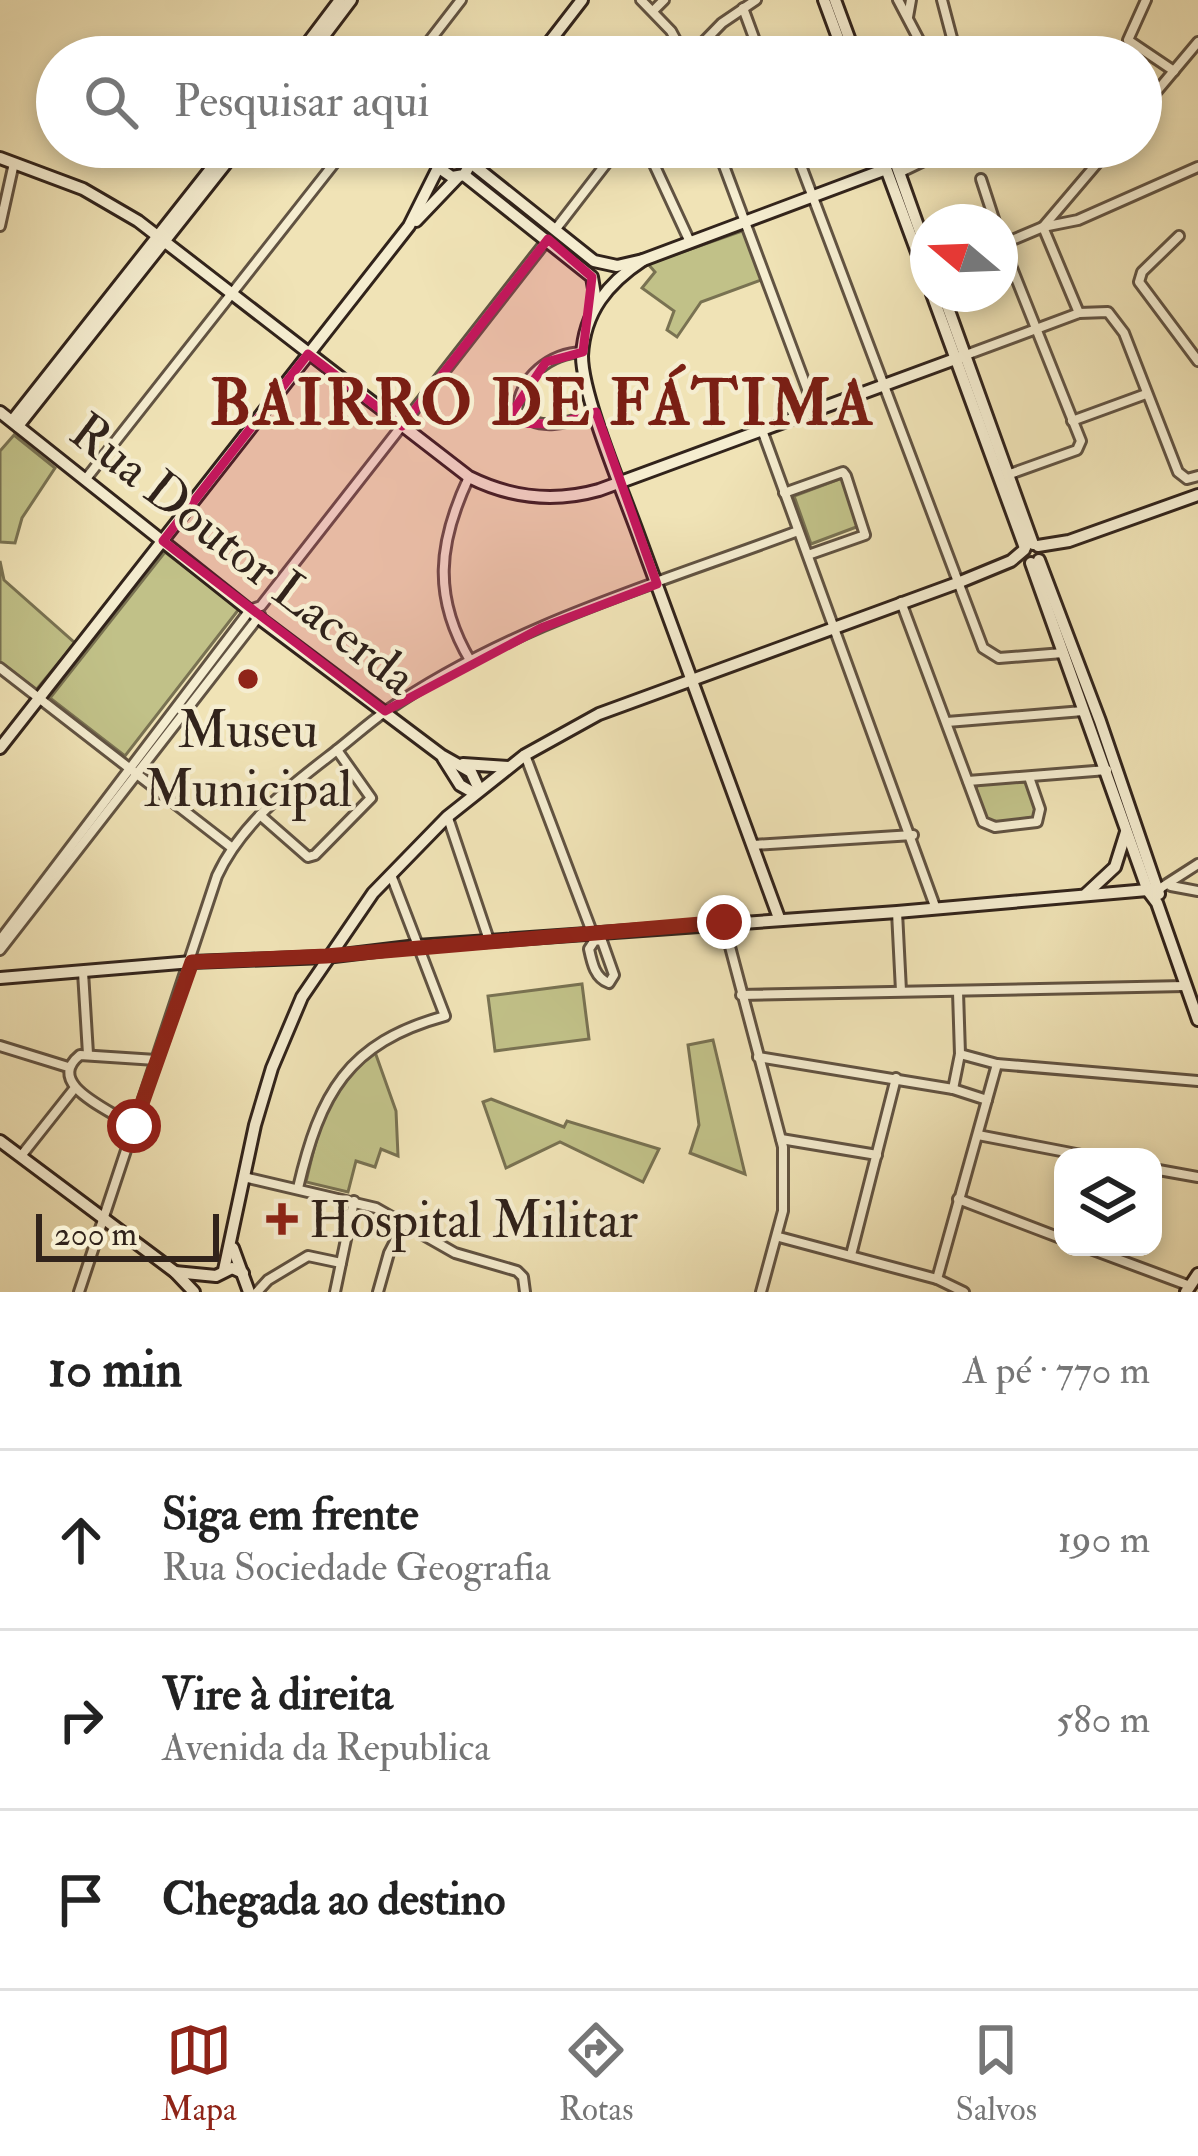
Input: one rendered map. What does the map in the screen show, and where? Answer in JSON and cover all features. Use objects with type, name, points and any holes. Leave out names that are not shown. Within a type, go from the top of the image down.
[{"type":"street","points":[[319,36],[340,0]]},
{"type":"street","points":[[322,36],[351,0]]},
{"type":"street","points":[[433,36],[461,0]]},
{"type":"street","points":[[554,36],[582,0]]},
{"type":"street","points":[[640,0],[654,10],[672,36]]},
{"type":"street","points":[[654,10],[664,0]]},
{"type":"street","points":[[711,36],[756,0]]},
{"type":"street","points":[[824,0],[837,36]]},
{"type":"street","points":[[835,0],[848,36]]},
{"type":"street","points":[[898,0],[919,36]]},
{"type":"street","points":[[908,18],[911,0]]},
{"type":"street","points":[[942,0],[951,36]]},
{"type":"street","points":[[1130,36],[1146,0]]},
{"type":"street","points":[[743,8],[753,36]]},
{"type":"street","points":[[1162,85],[1198,42]]},
{"type":"street","points":[[1162,62],[1174,70]]},
{"type":"street","points":[[0,158],[101,198],[470,477],[509,493],[543,498],[583,494],[1036,328],[1102,309],[1116,318],[1178,472],[1187,479],[1198,476]]},
{"type":"street","points":[[0,226],[14,163]]},
{"type":"street","points":[[1018,236],[1078,220],[1198,167]]},
{"type":"street","points":[[15,423],[217,168]]},
{"type":"street","points":[[86,480],[331,168]]},
{"type":"street","points":[[409,226],[439,168]]},
{"type":"street","points":[[446,168],[446,175],[466,169]]},
{"type":"street","points":[[0,950],[161,724],[257,612],[603,168]]},
{"type":"street","points":[[656,168],[689,242]]},
{"type":"street","points":[[725,168],[815,410]]},
{"type":"street","points":[[802,168],[988,655],[1064,652]]},
{"type":"street","points":[[891,168],[910,211]]},
{"type":"street","points":[[893,168],[910,225]]},
{"type":"street","points":[[466,169],[551,234],[601,264],[617,266],[900,168]]},
{"type":"street","points":[[1043,227],[1093,168]]},
{"type":"street","points":[[0,748],[409,226],[466,169]]},
{"type":"street","points":[[981,179],[989,204]]},
{"type":"street","points":[[1043,227],[1079,313]]},
{"type":"street","points":[[551,234],[592,277],[596,303],[583,352],[596,412],[779,918]]},
{"type":"street","points":[[1179,236],[1138,281],[1198,361]]},
{"type":"street","points":[[596,303],[620,275],[643,260]]},
{"type":"street","points":[[1010,474],[1077,450],[1081,441],[1018,284]]},
{"type":"street","points":[[940,312],[1010,474],[1064,652],[1126,822],[1159,888]]},
{"type":"street","points":[[948,312],[1159,888],[1157,903],[1198,1020]]},
{"type":"street","points":[[583,352],[554,356],[546,362],[526,385],[517,411],[530,422],[547,424],[596,412]]},
{"type":"street","points":[[1072,422],[1146,394]]},
{"type":"street","name":"Rua Doutor Lacerda","points":[[0,412],[441,755],[454,767],[460,785],[477,791]]},
{"type":"street","points":[[762,430],[913,835],[936,909]]},
{"type":"street","points":[[784,493],[840,473],[847,476],[867,532],[808,555]]},
{"type":"street","points":[[470,477],[455,507],[443,560],[447,611],[471,662]]},
{"type":"street","points":[[211,1292],[232,1244],[242,1177],[272,1068],[302,997],[326,956],[390,873],[477,791],[525,755],[599,715],[1198,495]]},
{"type":"street","points":[[79,1292],[192,962],[207,905],[231,847],[260,815],[385,711],[471,662],[558,620],[798,531]]},
{"type":"street","points":[[901,602],[983,821],[995,827],[1037,822],[1041,814],[1029,777]]},
{"type":"street","points":[[0,940],[137,776],[257,612]]},
{"type":"street","points":[[207,667],[216,674]]},
{"type":"street","points":[[0,668],[231,847]]},
{"type":"street","points":[[947,722],[1086,711]]},
{"type":"street","points":[[161,724],[172,731]]},
{"type":"street","points":[[260,815],[308,857],[315,855],[371,798],[337,750]]},
{"type":"street","points":[[525,755],[594,936],[609,953],[614,975],[609,983],[597,975],[593,965],[589,949],[594,936]]},
{"type":"street","points":[[490,941],[449,815],[454,767],[508,766]]},
{"type":"street","points":[[968,781],[1107,770]]},
{"type":"street","points":[[1082,896],[1115,867],[1125,842],[1126,822]]},
{"type":"street","points":[[753,845],[913,835]]},
{"type":"street","points":[[1159,888],[1198,864]]},
{"type":"street","points":[[298,1188],[323,1104],[343,1072],[392,1034],[445,1016],[390,873]]},
{"type":"street","points":[[0,979],[594,936],[1159,888],[1198,891]]},
{"type":"street","points":[[897,912],[901,991]]},
{"type":"street","points":[[724,922],[781,1139],[785,1182],[779,1237],[761,1292]]},
{"type":"street","points":[[83,972],[88,1054]]},
{"type":"street","points":[[741,995],[1185,986]]},
{"type":"street","points":[[952,1089],[960,1054],[958,992]]},
{"type":"street","points":[[0,1046],[68,1067]]},
{"type":"street","points":[[134,1126],[74,1089],[68,1067],[74,1058],[88,1054],[156,1060]]},
{"type":"street","points":[[960,1054],[997,1064],[1198,1081]]},
{"type":"street","points":[[758,1057],[896,1078],[987,1100]]},
{"type":"street","points":[[938,1279],[997,1064]]},
{"type":"street","points":[[851,1256],[896,1078]]},
{"type":"street","points":[[0,1155],[18,1154],[74,1089]]},
{"type":"street","points":[[978,1136],[1054,1150]]},
{"type":"street","points":[[781,1139],[877,1155]]},
{"type":"street","points":[[0,1141],[194,1292]]},
{"type":"street","points":[[1162,1170],[1198,1177]]},
{"type":"street","points":[[242,1177],[354,1201],[405,1222],[455,1252],[521,1273],[525,1292]]},
{"type":"street","points":[[958,1199],[1054,1236]]},
{"type":"street","points":[[335,1292],[354,1201]]},
{"type":"street","points":[[378,1292],[389,1252],[405,1222]]},
{"type":"street","points":[[779,1237],[938,1279],[964,1292]]},
{"type":"street","points":[[232,1244],[249,1284]]},
{"type":"street","points":[[249,1284],[268,1280],[308,1256],[341,1263]]},
{"type":"street","points":[[1107,1256],[1188,1289],[1198,1274]]},
{"type":"street","points":[[179,1281],[234,1268],[249,1284]]},
{"type":"street","points":[[249,1284],[268,1280]]},
{"type":"highlighted area","points":[[548,239],[592,277],[583,352],[546,362],[505,423],[557,424],[596,412],[657,584],[541,628],[385,711],[163,541],[308,354],[402,426]]},
{"type":"green space","points":[[747,233],[764,279],[701,302],[677,337],[667,330],[674,311],[642,288],[655,272],[648,264]]},
{"type":"green space","points":[[14,435],[55,468],[22,518],[15,543],[0,542],[0,451]]},
{"type":"green space","points":[[842,478],[859,526],[811,544],[794,496]]},
{"type":"green space","points":[[165,552],[239,609],[125,756],[50,698]]},
{"type":"green space","points":[[0,561],[4,580],[75,643],[36,690],[0,662]]},
{"type":"green space","points":[[1026,782],[1034,817],[991,824],[985,819],[978,784]]},
{"type":"green space","points":[[582,984],[589,1039],[495,1051],[488,996]]},
{"type":"green space","points":[[713,1040],[745,1174],[690,1153],[699,1125],[688,1045]]},
{"type":"green space","points":[[375,1052],[396,1111],[398,1156],[381,1149],[375,1167],[356,1161],[348,1192],[306,1182],[336,1094]]},
{"type":"green space","points":[[491,1099],[564,1127],[567,1121],[659,1149],[643,1182],[560,1142],[506,1168],[483,1102]]},
{"type":"place","name":"Museu Municipal","points":[[248,679]]},
{"type":"place","name":"Hospital Militar","points":[[282,1219]]},
{"type":"district","name":"BAIRRO DE FÁTIMA","points":[[543,402]]},
{"type":"route","points":[[134,1126],[192,962],[326,956],[724,922]]}]
